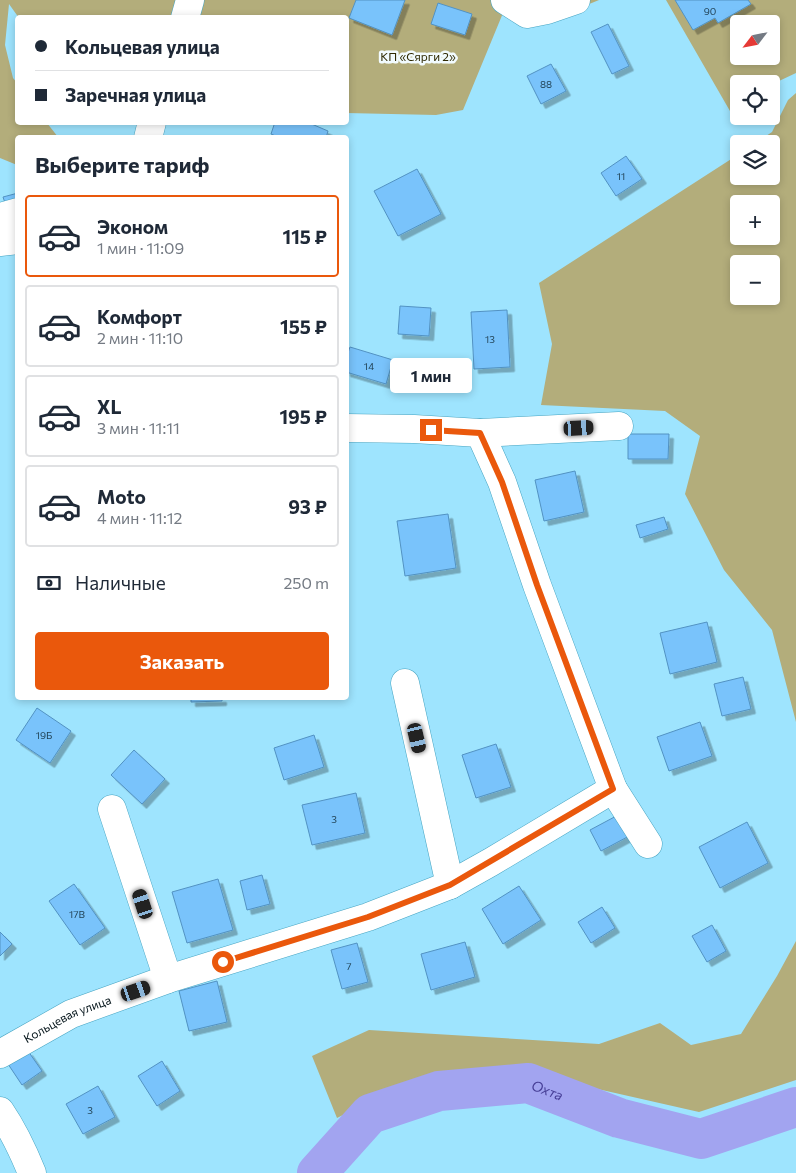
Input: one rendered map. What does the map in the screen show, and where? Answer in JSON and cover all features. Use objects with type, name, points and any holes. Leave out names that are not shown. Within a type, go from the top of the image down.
[{"type":"street","points":[[186,15],[190,0]]},
{"type":"street","points":[[505,0],[527,14],[547,10],[576,0]]},
{"type":"street","points":[[0,218],[15,213]]},
{"type":"street","points":[[0,242],[15,240]]},
{"type":"street","points":[[349,428],[414,429],[480,433],[619,426]]},
{"type":"street","points":[[480,433],[502,482],[537,585],[613,789],[648,844]]},
{"type":"street","points":[[405,683],[450,885]]},
{"type":"street","name":"Кольцевая улица","points":[[0,1054],[71,1014],[168,979],[368,917],[450,885],[613,789]]},
{"type":"street","points":[[112,809],[168,979]]},
{"type":"street","points":[[0,1111],[13,1132],[32,1173]]},
{"type":"green space","name":"КП «Сярги 2»","points":[[0,0],[599,0],[565,14],[503,13],[463,110],[436,115],[349,113],[349,15],[17,15],[9,4],[5,45],[15,80],[15,125],[49,125],[56,135],[15,135],[15,164],[0,158]]},
{"type":"green space","points":[[666,0],[796,0],[796,73],[780,81],[780,75],[730,75],[730,111]]},
{"type":"green space","points":[[796,93],[796,722],[772,630],[724,570],[685,494],[700,436],[665,411],[541,405],[552,344],[539,283],[730,160],[730,185],[780,185],[780,135],[768,135],[772,132],[776,125],[780,125],[780,116],[788,100]]},
{"type":"green space","points":[[796,941],[796,1080],[699,1112],[527,1073],[447,1076],[369,1102],[337,1118],[312,1056],[369,1030],[599,1044],[660,1023],[691,1045],[741,1034]]},
{"type":"building","points":[[356,0],[405,0],[392,35],[349,18]]},
{"type":"building","points":[[675,0],[748,0],[751,4],[718,23],[715,18],[693,30]]},
{"type":"building","points":[[438,3],[472,14],[465,35],[431,24]]},
{"type":"building","points":[[608,24],[629,66],[612,74],[591,32]]},
{"type":"building","points":[[551,64],[566,91],[541,104],[527,76]]},
{"type":"building","points":[[274,125],[314,125],[328,131],[327,135],[271,134]]},
{"type":"building","points":[[626,156],[642,179],[616,196],[601,173]]},
{"type":"building","points":[[417,169],[441,214],[398,236],[374,191]]},
{"type":"building","points":[[15,194],[15,206],[7,209],[3,197]]},
{"type":"building","points":[[400,306],[431,308],[429,336],[398,334]]},
{"type":"building","points":[[507,310],[510,367],[474,369],[471,312]]},
{"type":"building","points":[[350,347],[393,360],[386,384],[349,373]]},
{"type":"building","points":[[628,434],[669,434],[668,459],[628,459]]},
{"type":"building","points":[[575,471],[584,512],[544,521],[535,480]]},
{"type":"building","points":[[448,514],[456,568],[405,576],[397,521]]},
{"type":"building","points":[[664,517],[668,529],[640,538],[636,525]]},
{"type":"building","points":[[707,622],[717,662],[670,674],[660,633]]},
{"type":"building","points":[[743,677],[751,709],[722,716],[714,684]]},
{"type":"building","points":[[191,700],[222,700],[222,701],[191,702]]},
{"type":"building","points":[[37,708],[71,731],[50,763],[16,740]]},
{"type":"building","points":[[700,722],[712,756],[669,771],[657,737]]},
{"type":"building","points":[[314,735],[324,767],[284,780],[274,748]]},
{"type":"building","points":[[496,744],[511,787],[476,798],[462,755]]},
{"type":"building","points":[[134,750],[165,779],[142,804],[111,775]]},
{"type":"building","points":[[356,793],[365,833],[312,845],[302,805]]},
{"type":"building","points":[[620,814],[631,835],[601,851],[590,830]]},
{"type":"building","points":[[747,822],[768,863],[720,888],[699,847]]},
{"type":"building","points":[[262,875],[270,904],[247,910],[240,881]]},
{"type":"building","points":[[218,879],[233,930],[187,943],[172,892]]},
{"type":"building","points":[[74,884],[105,928],[80,945],[49,901]]},
{"type":"building","points":[[519,886],[541,920],[503,944],[482,909]]},
{"type":"building","points":[[602,907],[615,928],[591,943],[578,922]]},
{"type":"building","points":[[712,925],[726,951],[707,962],[692,936]]},
{"type":"building","points":[[0,932],[12,944],[0,956]]},
{"type":"building","points":[[465,942],[475,977],[431,990],[421,954]]},
{"type":"building","points":[[357,943],[368,982],[342,989],[331,950]]},
{"type":"building","points":[[217,981],[227,1022],[189,1031],[179,991]]},
{"type":"building","points":[[28,1051],[42,1071],[22,1085],[8,1064]]},
{"type":"building","points":[[162,1061],[180,1091],[157,1106],[138,1076]]},
{"type":"building","points":[[98,1086],[115,1117],[83,1134],[66,1104]]},
{"type":"waterway","name":"Охта","points":[[317,1173],[370,1114],[439,1091],[528,1083],[619,1118],[701,1139],[796,1107]]},
{"type":"route","points":[[223,962],[368,917],[450,885],[613,789],[537,585],[502,482],[480,433],[431,430]]}]
